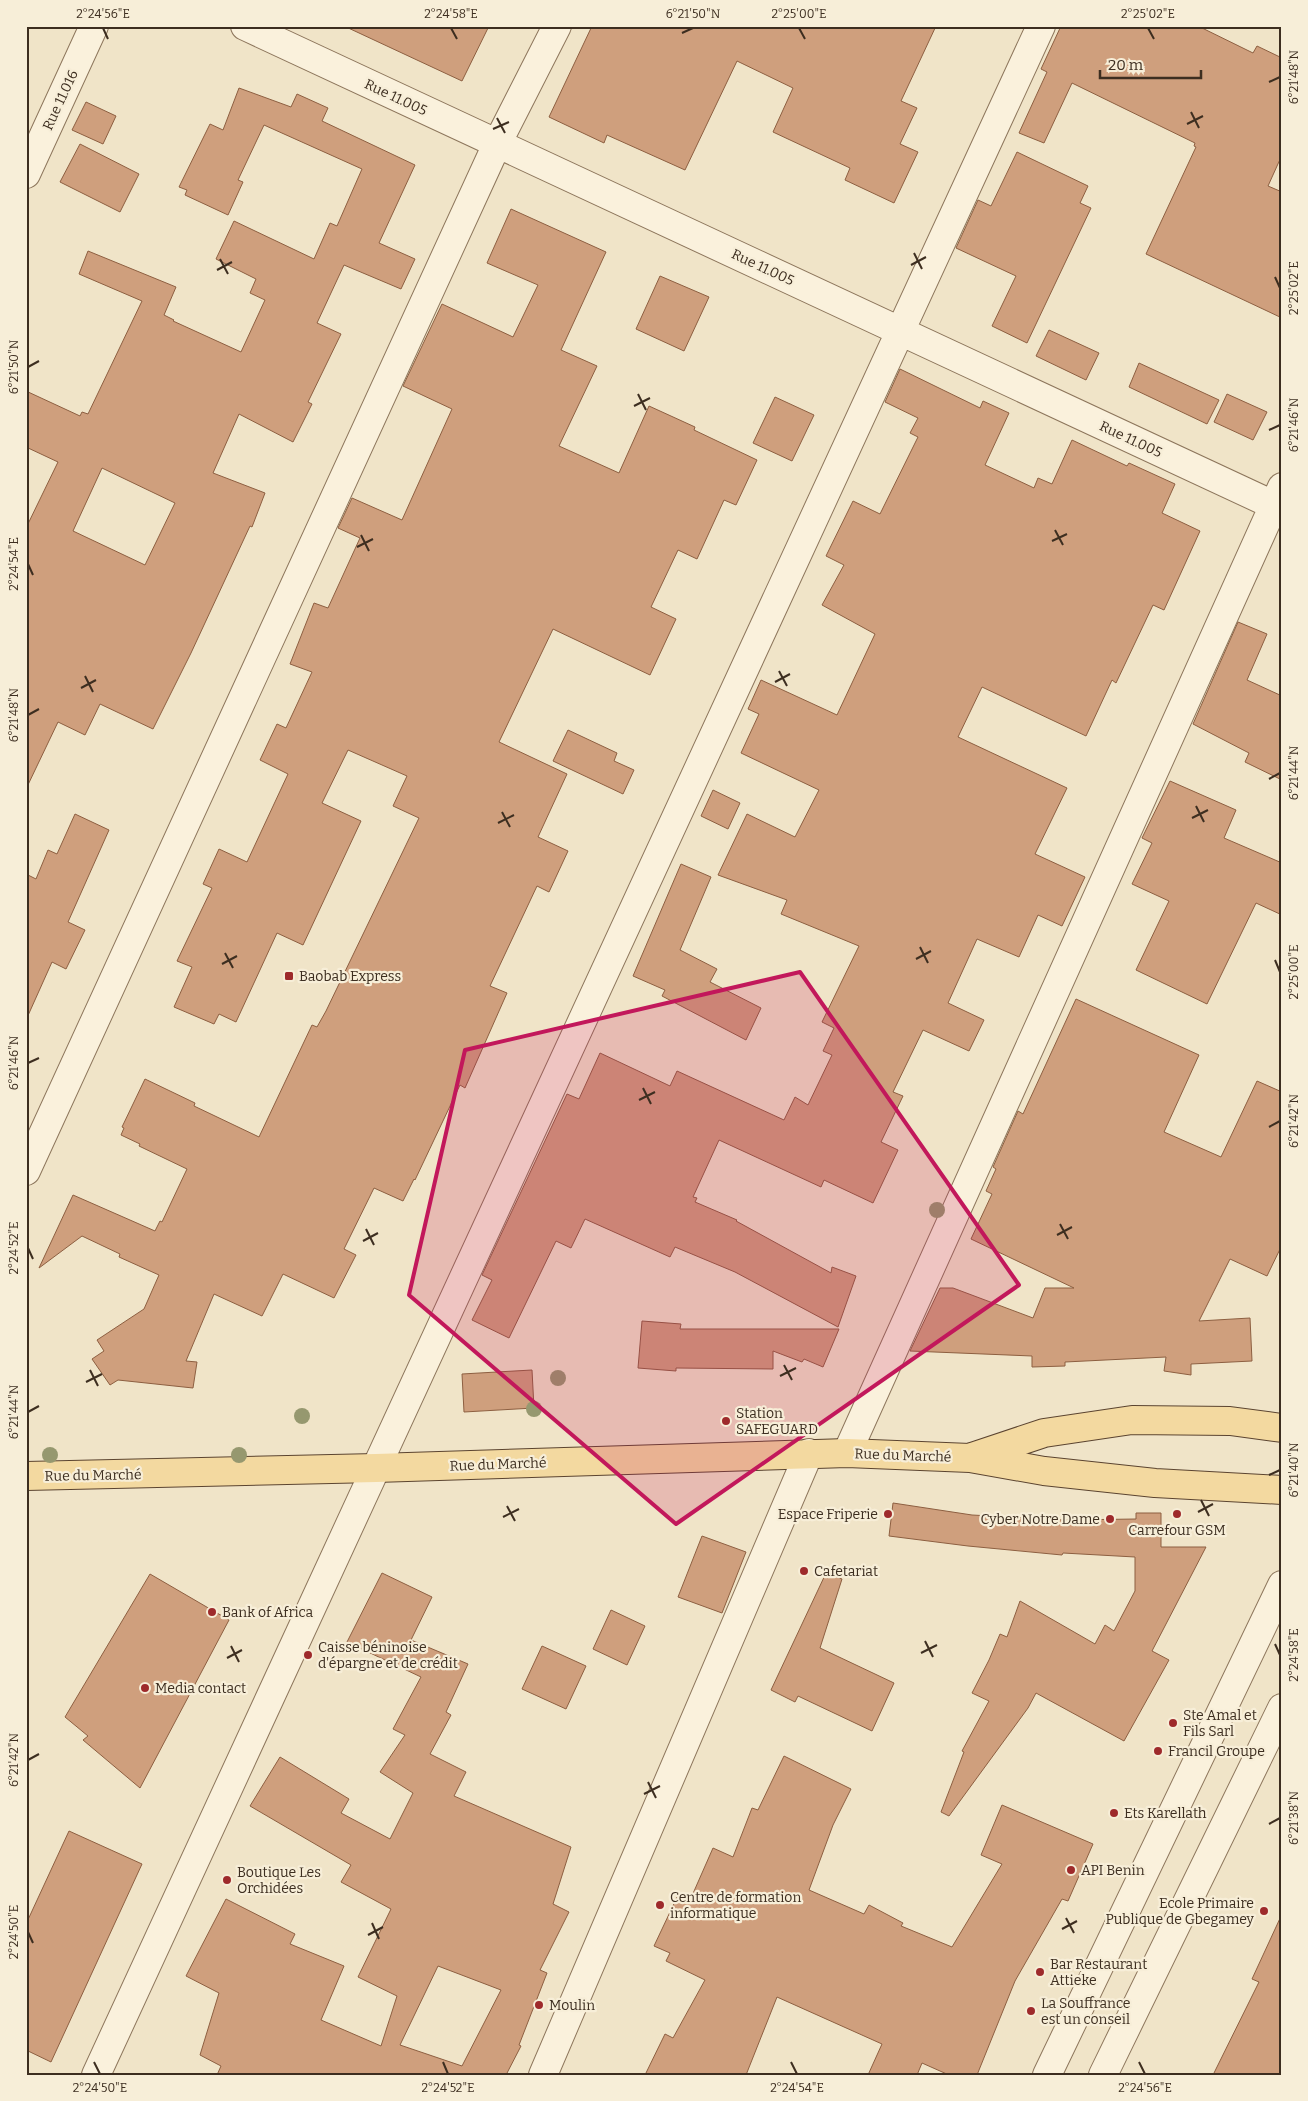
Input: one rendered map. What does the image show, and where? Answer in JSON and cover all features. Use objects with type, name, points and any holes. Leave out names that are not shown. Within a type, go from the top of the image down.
[{"type":"main road","name":"Rue du Marché","points":[[970,1458],[1044,1433],[1132,1420],[1230,1421],[1282,1428]]},
{"type":"main road","name":"Rue du Marché","points":[[26,1476],[376,1468],[846,1453],[970,1458],[1044,1471],[1146,1482],[1282,1490]]},
{"type":"street","name":"Rue 11.016","points":[[26,174],[94,26]]},
{"type":"street","name":"Rue 11.005","points":[[245,26],[900,331],[1279,500]]},
{"type":"street","points":[[26,1171],[497,144],[557,26]]},
{"type":"street","points":[[96,2075],[1042,26]]},
{"type":"street","points":[[846,1453],[1279,500]]},
{"type":"street","points":[[543,2075],[809,1453]]},
{"type":"street","points":[[1047,2075],[1282,1585]]},
{"type":"street","points":[[1103,2075],[1282,1708]]},
{"type":"highlighted area","points":[[800,972],[1019,1285],[676,1524],[409,1295],[465,1050]]},
{"type":"building","points":[[344,26],[489,26],[462,81]]},
{"type":"building","points":[[592,26],[936,26],[901,101],[917,108],[900,144],[918,152],[894,203],[845,180],[850,168],[773,132],[793,88],[737,61],[685,170],[607,135],[604,143],[549,117]]},
{"type":"building","points":[[1061,26],[1198,26],[1253,53],[1257,46],[1282,58],[1282,155],[1268,186],[1282,192],[1282,318],[1146,254],[1196,147],[1194,146],[1195,143],[1072,83],[1044,143],[1019,133],[1047,72],[1041,69]]},
{"type":"building","points":[[239,88],[291,107],[297,94],[328,108],[322,121],[415,165],[379,243],[415,259],[401,289],[344,265],[317,323],[341,334],[308,402],[312,404],[293,442],[239,414],[213,473],[265,493],[252,527],[250,526],[191,653],[153,729],[100,704],[85,735],[58,722],[26,789],[26,528],[58,462],[26,447],[26,391],[80,416],[82,412],[88,414],[142,301],[79,274],[88,251],[176,287],[164,315],[173,321],[241,352],[265,300],[250,293],[256,279],[216,259],[234,221],[314,259],[330,223],[337,226],[362,169],[264,125],[238,180],[243,182],[228,215],[185,195],[187,190],[179,187],[210,124],[223,130]],"holes":[[[102,468],[175,503],[145,565],[73,531]]]},
{"type":"building","points":[[86,102],[116,116],[103,144],[72,130]]},
{"type":"building","points":[[80,144],[139,174],[120,212],[60,182]]},
{"type":"building","points":[[1017,152],[1088,186],[1080,203],[1091,208],[1027,343],[992,326],[1016,276],[956,248],[978,200],[991,206]]},
{"type":"building","points":[[511,209],[606,252],[561,350],[597,366],[559,446],[619,473],[649,406],[695,427],[694,430],[757,460],[736,505],[724,500],[697,559],[678,550],[651,607],[676,619],[650,675],[553,629],[499,742],[567,774],[538,837],[568,851],[549,892],[537,886],[490,986],[507,993],[465,1088],[460,1085],[415,1180],[403,1201],[374,1188],[344,1249],[356,1255],[334,1298],[283,1274],[262,1316],[214,1294],[186,1361],[197,1362],[193,1388],[118,1380],[110,1385],[92,1359],[104,1351],[97,1340],[144,1309],[159,1275],[119,1257],[120,1254],[82,1236],[39,1268],[73,1195],[155,1231],[160,1221],[162,1222],[187,1169],[139,1146],[140,1144],[121,1135],[124,1128],[122,1127],[145,1079],[195,1103],[194,1106],[259,1137],[312,1025],[317,1027],[326,1011],[419,818],[393,806],[407,776],[348,750],[322,803],[361,821],[303,945],[277,933],[236,1022],[219,1014],[214,1024],[174,1007],[192,967],[177,961],[212,888],[203,884],[219,849],[247,862],[288,774],[260,760],[277,724],[286,728],[312,672],[290,664],[314,603],[328,608],[360,538],[338,528],[352,498],[402,520],[452,409],[403,386],[442,304],[513,337],[538,285],[487,263]]},
{"type":"building","points":[[660,276],[709,297],[684,351],[636,329]]},
{"type":"building","points":[[1049,330],[1099,353],[1086,380],[1036,356]]},
{"type":"building","points":[[1139,363],[1219,400],[1207,424],[1129,387]]},
{"type":"building","points":[[900,369],[980,408],[983,401],[1009,413],[985,465],[1034,488],[1038,478],[1052,484],[1072,440],[1127,466],[1129,463],[1175,484],[1162,513],[1200,531],[1164,610],[1153,605],[1116,683],[1112,680],[1086,736],[982,687],[958,737],[1067,788],[1035,854],[1085,877],[1062,926],[1038,915],[1019,957],[977,939],[948,1003],[984,1020],[969,1051],[923,1030],[893,1092],[903,1096],[881,1142],[898,1150],[873,1203],[824,1180],[821,1187],[719,1140],[693,1197],[697,1198],[695,1202],[737,1220],[831,1273],[832,1267],[856,1276],[838,1327],[735,1272],[675,1247],[670,1257],[585,1219],[571,1248],[556,1241],[509,1338],[472,1320],[492,1280],[482,1275],[567,1094],[579,1099],[600,1053],[670,1086],[677,1071],[784,1120],[795,1097],[808,1105],[832,1055],[823,1051],[834,1028],[822,1022],[859,946],[781,914],[787,900],[718,875],[747,814],[795,837],[819,790],[741,753],[759,714],[748,709],[761,680],[837,715],[875,634],[822,605],[844,565],[826,556],[853,501],[880,514],[918,437],[910,433],[918,418],[885,402]]},
{"type":"building","points":[[1227,394],[1267,412],[1253,440],[1214,422]]},
{"type":"building","points":[[775,397],[814,415],[792,461],[753,443]]},
{"type":"building","points":[[1238,622],[1267,634],[1247,680],[1282,696],[1282,780],[1245,762],[1249,753],[1193,724]]},
{"type":"building","points":[[568,730],[617,753],[614,761],[634,770],[623,794],[553,761]]},
{"type":"building","points":[[1170,781],[1236,810],[1224,838],[1282,863],[1282,915],[1256,903],[1207,1004],[1136,970],[1169,901],[1132,884],[1152,843],[1142,838]]},
{"type":"building","points":[[713,790],[740,803],[728,829],[701,816]]},
{"type":"building","points":[[75,814],[109,830],[68,922],[85,930],[66,969],[52,962],[26,1020],[26,874],[36,879],[48,850],[57,854]]},
{"type":"building","points":[[681,864],[711,877],[680,950],[717,969],[710,982],[761,1008],[746,1040],[662,996],[665,990],[633,976]]},
{"type":"building","points":[[1076,999],[1199,1055],[1164,1132],[1221,1157],[1257,1081],[1282,1092],[1282,1245],[1267,1276],[1230,1259],[1199,1321],[1250,1318],[1252,1361],[1191,1364],[1191,1375],[1164,1371],[1166,1357],[1065,1362],[1065,1366],[1032,1367],[1032,1356],[910,1351],[940,1288],[953,1288],[1033,1318],[1045,1288],[1074,1288],[971,1239],[992,1194],[986,1191],[996,1169],[993,1167],[1018,1111],[1023,1114]]},
{"type":"building","points":[[642,1321],[681,1324],[680,1329],[839,1329],[823,1367],[804,1359],[802,1362],[773,1351],[773,1369],[676,1368],[676,1371],[638,1368]]},
{"type":"building","points":[[532,1370],[534,1408],[464,1412],[462,1374]]},
{"type":"building","points":[[893,1503],[972,1515],[1065,1520],[1136,1519],[1136,1513],[1161,1513],[1161,1547],[1206,1547],[1152,1651],[1169,1660],[1124,1741],[1036,1693],[1028,1708],[949,1816],[941,1812],[964,1752],[962,1751],[989,1701],[972,1693],[1000,1634],[1007,1637],[1020,1601],[1095,1644],[1105,1625],[1114,1631],[1135,1591],[1135,1557],[1063,1553],[1062,1555],[889,1536]]},
{"type":"building","points":[[702,1536],[746,1552],[722,1613],[678,1597]]},
{"type":"building","points":[[382,1573],[432,1597],[411,1640],[468,1664],[446,1712],[451,1715],[430,1754],[466,1772],[454,1796],[571,1847],[553,1904],[569,1912],[540,1970],[547,1973],[519,2045],[521,2046],[506,2075],[217,2075],[221,2066],[200,2055],[219,1993],[186,1976],[226,1899],[295,1934],[290,1944],[344,1966],[321,2020],[381,2046],[397,1996],[358,1977],[391,1909],[341,1882],[351,1865],[250,1806],[280,1757],[349,1799],[341,1813],[390,1839],[413,1793],[380,1772],[405,1735],[393,1729],[421,1677],[347,1642]],"holes":[[[438,1966],[501,1990],[462,2066],[400,2045]]]},
{"type":"building","points":[[826,1573],[842,1579],[820,1648],[894,1683],[872,1731],[798,1696],[795,1702],[771,1690]]},
{"type":"building","points":[[150,1574],[229,1620],[140,1788],[83,1740],[88,1736],[65,1717]]},
{"type":"building","points":[[611,1610],[645,1626],[627,1665],[593,1649]]},
{"type":"building","points":[[542,1646],[586,1666],[566,1709],[522,1689]]},
{"type":"building","points":[[784,1756],[851,1789],[833,1825],[809,1890],[864,1914],[869,1905],[903,1923],[901,1926],[952,1947],[1002,1864],[981,1855],[1002,1805],[1093,1844],[1068,1901],[1062,1899],[1015,1981],[977,2075],[949,2075],[922,2063],[917,2075],[868,2075],[882,2044],[777,1997],[746,2075],[645,2075],[665,2034],[673,2038],[705,1980],[666,1961],[670,1953],[654,1946],[679,1893],[691,1898],[713,1848],[733,1857],[752,1808],[758,1810]]},
{"type":"building","points":[[69,1831],[142,1864],[51,2062],[26,2050],[26,1924]]},
{"type":"building","points":[[1282,1914],[1282,2075],[1213,2075],[1259,1982],[1252,1979]]},
{"type":"place","name":"Baobab Express","points":[[289,976]]},
{"type":"place","name":"Station SAFEGUARD","points":[[726,1421]]},
{"type":"place","name":"Espace Friperie","points":[[888,1514]]},
{"type":"place","name":"Carrefour GSM","points":[[1177,1514]]},
{"type":"place","name":"Cyber Notre Dame","points":[[1110,1519]]},
{"type":"place","name":"Cafetariat","points":[[804,1571]]},
{"type":"place","name":"Bank of Africa","points":[[212,1612]]},
{"type":"place","name":"Caisse béninoise d'épargne et de crédit","points":[[308,1655]]},
{"type":"place","name":"Media contact","points":[[145,1688]]},
{"type":"place","name":"Ste Amal et Fils Sarl","points":[[1173,1723]]},
{"type":"place","name":"Francil Groupe","points":[[1158,1751]]},
{"type":"place","name":"Ets Karellath","points":[[1114,1813]]},
{"type":"place","name":"API Benin","points":[[1071,1870]]},
{"type":"place","name":"Boutique Les Orchidées","points":[[227,1880]]},
{"type":"place","name":"Centre de formation informatique","points":[[660,1905]]},
{"type":"place","name":"Ecole Primaire Publique de Gbegamey","points":[[1264,1911]]},
{"type":"place","name":"Bar Restaurant Attieke","points":[[1040,1972]]},
{"type":"place","name":"Moulin","points":[[539,2005]]},
{"type":"place","name":"La Souffrance est un conseil","points":[[1031,2011]]}]
